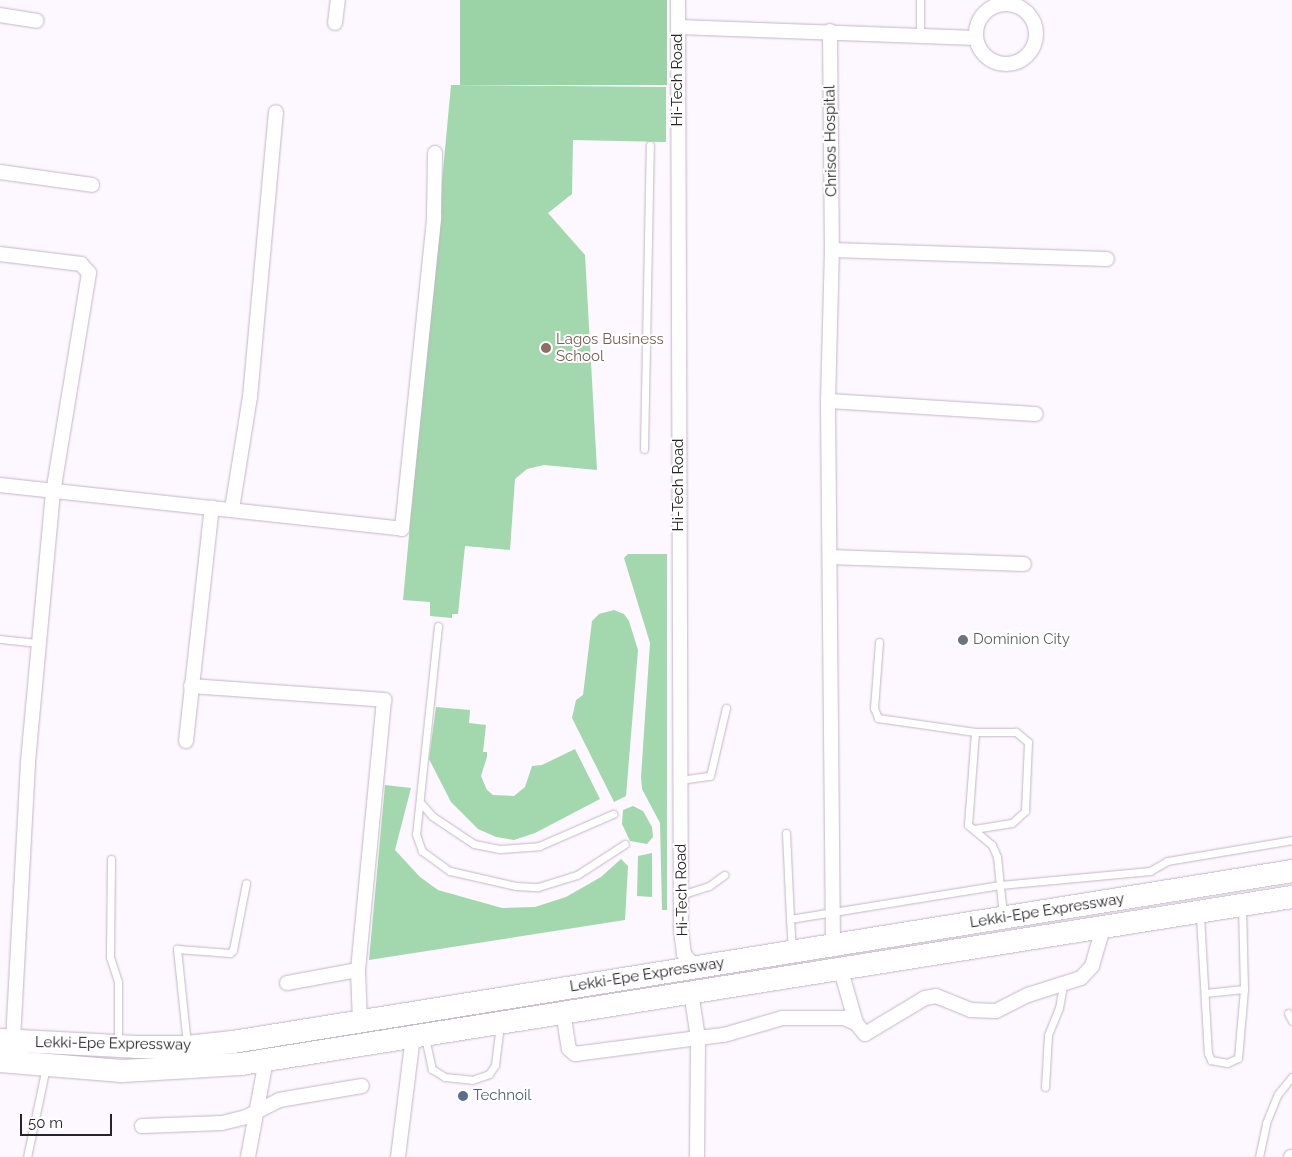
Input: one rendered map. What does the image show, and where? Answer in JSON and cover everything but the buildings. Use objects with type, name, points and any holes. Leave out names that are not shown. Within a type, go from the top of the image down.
[{"type":"highway","name":"Lekki-Epe Expressway","points":[[6,1041],[187,1047],[833,946],[1292,871]]},
{"type":"highway","name":"Lekki-Epe Expressway","points":[[0,1060],[122,1071],[201,1068],[266,1060],[1104,925],[1292,897]]},
{"type":"street","points":[[335,23],[338,0]]},
{"type":"street","name":"Hi-Tech Road","points":[[678,0],[680,895],[684,954],[695,967]]},
{"type":"street","points":[[1002,5],[1024,10],[1035,30],[1030,52],[1010,63],[988,58],[976,38],[982,16],[1002,5]]},
{"type":"street","points":[[0,15],[37,21]]},
{"type":"street","points":[[678,27],[830,31],[976,38]]},
{"type":"street","name":"Chrisos Hospital","points":[[830,31],[832,250],[828,401],[831,912],[833,946]]},
{"type":"street","points":[[232,509],[250,397],[276,112]]},
{"type":"street","points":[[0,485],[402,529],[434,217],[435,153]]},
{"type":"street","points":[[0,172],[92,185]]},
{"type":"street","points":[[832,250],[1107,259]]},
{"type":"street","points":[[0,254],[81,264],[88,269],[52,492],[6,1041]]},
{"type":"street","points":[[828,401],[1036,414]]},
{"type":"street","points":[[186,741],[212,507]]},
{"type":"street","points":[[830,557],[1024,564]]},
{"type":"street","points":[[191,686],[384,700],[358,970],[360,1021]]},
{"type":"street","points":[[840,968],[856,1023],[865,1034],[924,998],[936,996],[970,1010],[996,1011],[1028,995],[1081,978],[1092,966],[1104,925]]},
{"type":"street","points":[[287,983],[358,970]]},
{"type":"street","points":[[690,992],[698,1038],[697,1157]]},
{"type":"street","points":[[563,1012],[570,1049],[575,1054],[724,1035],[782,1018],[844,1018],[856,1023]]},
{"type":"street","points":[[398,1157],[419,1035]]},
{"type":"street","points":[[248,1157],[266,1060]]},
{"type":"street","points":[[142,1126],[222,1123],[256,1113],[279,1100],[362,1086]]},
{"type":"lane","points":[[920,0],[920,35]]},
{"type":"lane","points":[[644,449],[650,145]]},
{"type":"lane","points":[[438,626],[416,834],[422,850],[450,870],[502,883],[538,887],[577,874],[625,844]]},
{"type":"lane","points":[[0,639],[39,643]]},
{"type":"lane","points":[[878,642],[874,708],[878,718],[975,732],[1016,732],[1028,742],[1025,811],[1012,823],[974,829]]},
{"type":"lane","points":[[680,780],[710,776],[726,708]]},
{"type":"lane","points":[[975,732],[968,825],[992,844],[1000,885],[1003,918]]},
{"type":"lane","points":[[420,802],[432,816],[474,844],[500,849],[539,846],[613,814]]},
{"type":"lane","points":[[786,833],[793,952]]},
{"type":"lane","points":[[790,919],[1000,885],[1150,871],[1167,861],[1292,840]]},
{"type":"lane","points":[[111,859],[110,957],[118,982],[118,1046]]},
{"type":"lane","points":[[680,895],[710,886],[724,875]]},
{"type":"lane","points":[[187,1047],[177,949],[230,953],[233,950],[246,883]]},
{"type":"lane","points":[[1200,910],[1208,1053],[1211,1060],[1226,1063],[1234,1062],[1241,1052],[1244,989],[1242,904]]},
{"type":"lane","points":[[1045,1086],[1048,1035],[1059,1008],[1063,985]]},
{"type":"lane","points":[[1205,994],[1244,989]]},
{"type":"lane","points":[[1288,1013],[1292,1021]]},
{"type":"lane","points":[[419,1035],[432,1069],[445,1077],[472,1080],[489,1074],[496,1065],[501,1022]]},
{"type":"lane","points":[[27,1157],[46,1065]]},
{"type":"lane","points":[[1259,1157],[1266,1123],[1278,1094],[1292,1077]]},
{"type":"green space","points":[[460,0],[667,0],[667,85],[460,85]]},
{"type":"green space","points":[[451,85],[666,87],[666,142],[573,140],[572,194],[548,213],[585,255],[597,470],[544,465],[527,469],[515,479],[510,550],[465,546],[458,614],[452,614],[452,618],[430,616],[430,602],[403,600]]},
{"type":"green space","points":[[628,554],[667,554],[667,910],[662,910],[660,823],[642,789],[641,777],[650,643],[624,558]]},
{"type":"green space","points":[[614,610],[624,614],[629,621],[638,650],[626,796],[614,802],[572,718],[576,700],[583,695],[592,621],[599,614]]},
{"type":"green space","points":[[436,707],[470,710],[469,723],[486,725],[483,752],[487,752],[487,757],[481,776],[487,790],[493,795],[514,796],[525,787],[532,766],[542,765],[575,749],[600,799],[535,833],[514,840],[496,837],[478,829],[451,802],[429,759]]},
{"type":"green space","points":[[385,785],[411,788],[395,850],[420,877],[438,890],[502,908],[535,907],[566,897],[601,877],[621,859],[628,866],[625,920],[369,960]]},
{"type":"green space","points":[[633,806],[643,811],[652,827],[653,837],[647,844],[630,841],[622,824],[623,810]]},
{"type":"green space","points":[[652,853],[652,897],[637,896],[638,856]]},
{"type":"place","name":"Lagos Business School","points":[[546,348]]},
{"type":"place","name":"Dominion City","points":[[963,640]]},
{"type":"place","name":"Technoil","points":[[463,1096]]}]
